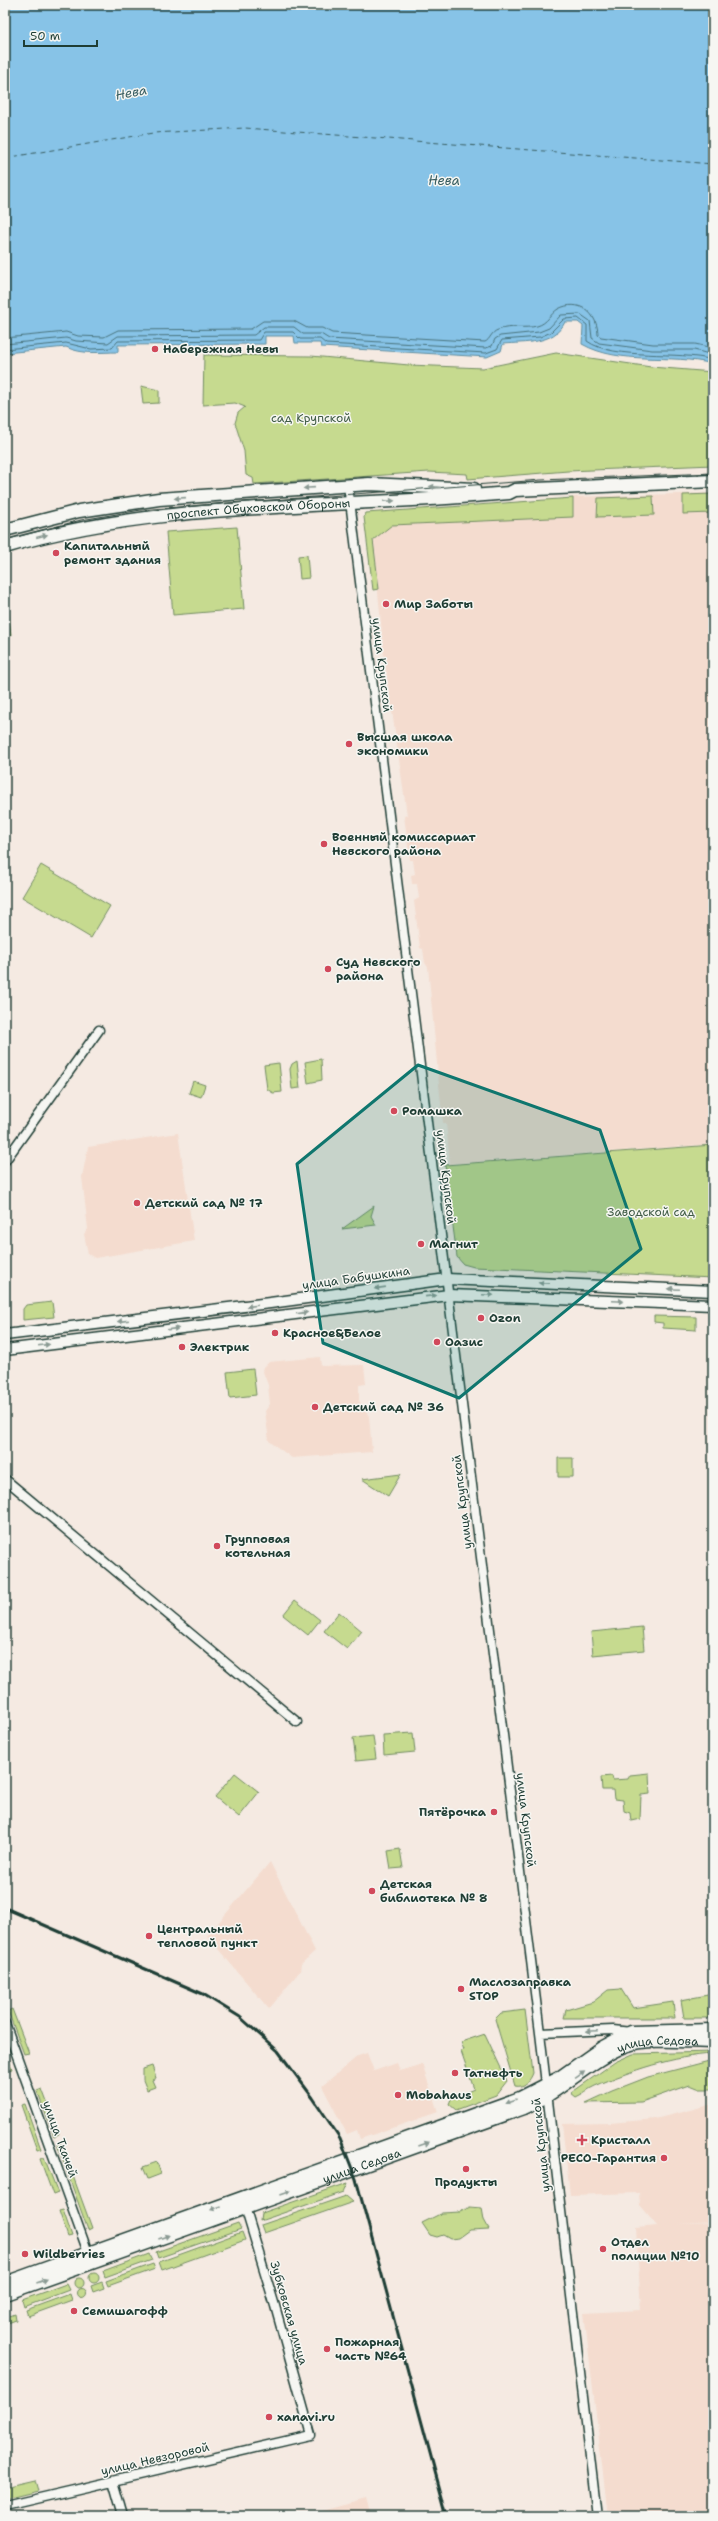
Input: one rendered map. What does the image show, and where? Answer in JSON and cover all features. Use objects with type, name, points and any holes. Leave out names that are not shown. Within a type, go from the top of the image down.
[{"type":"main road","name":"проспект Обуховской Обороны","points":[[5,547],[57,532],[124,520],[460,498],[509,493],[515,490],[713,481]]},
{"type":"main road","name":"проспект Обуховской Обороны","points":[[5,530],[79,511],[140,501],[348,485],[384,484],[463,489],[509,487],[515,490]]},
{"type":"main road","name":"улица Седова","points":[[547,2091],[604,2047],[631,2032],[713,2030]]},
{"type":"main road","name":"улица Седова","points":[[5,2283],[90,2258],[244,2203],[513,2100],[547,2091],[625,2046],[648,2042],[713,2042]]},
{"type":"main road","name":"улица Седова","points":[[5,2294],[90,2258]]},
{"type":"street","name":"улица Крупской","points":[[348,485],[540,2033],[597,2516]]},
{"type":"street","points":[[5,1161],[98,1030]]},
{"type":"street","name":"улица Бабушкина","points":[[5,1335],[278,1302],[447,1279],[713,1291]]},
{"type":"street","points":[[5,1350],[449,1295],[713,1305]]},
{"type":"street","points":[[5,1479],[297,1722]]},
{"type":"street","name":"улица Ткачей","points":[[5,2023],[90,2258]]},
{"type":"street","name":"улица Седова","points":[[540,2033],[612,2030],[631,2032]]},
{"type":"street","name":"Зубковская улица","points":[[244,2203],[311,2435]]},
{"type":"street","name":"улица Невзоровой","points":[[5,2506],[311,2435]]},
{"type":"street","points":[[113,2481],[123,2516]]},
{"type":"highlighted area","points":[[418,1065],[600,1130],[641,1249],[459,1398],[323,1343],[297,1164]]},
{"type":"shaded area","points":[[713,493],[713,1144],[450,1164],[446,1123],[443,1123],[428,967],[425,963],[423,949],[420,948],[414,901],[419,898],[417,884],[412,884],[411,875],[415,874],[413,860],[410,860],[404,816],[407,815],[384,655],[373,540],[392,525],[548,517],[573,497]]},
{"type":"shaded area","name":"Детский сад № 17","points":[[178,1133],[194,1241],[95,1258],[88,1254],[84,1234],[88,1229],[82,1177],[88,1147]]},
{"type":"shaded area","name":"Детский сад № 36","points":[[320,1357],[321,1366],[364,1365],[366,1384],[359,1385],[359,1401],[369,1416],[372,1452],[292,1458],[269,1441],[265,1411],[270,1404],[268,1385],[262,1369],[269,1362]]},
{"type":"shaded area","points":[[270,1862],[315,1951],[301,1964],[300,1971],[269,2009],[207,1936]]},
{"type":"shaded area","points":[[367,2053],[374,2071],[397,2063],[400,2071],[422,2064],[438,2112],[360,2139],[357,2130],[347,2134],[322,2086],[358,2056]]},
{"type":"shaded area","points":[[713,2104],[713,2222],[679,2224],[713,2223],[713,2516],[608,2516],[584,2313],[641,2310],[636,2227],[657,2225],[640,2205],[639,2193],[570,2195],[562,2124],[610,2123],[655,2119]]},
{"type":"shaded area","points":[[366,2499],[371,2516],[303,2516]]},
{"type":"green space","name":"сад Крупской","points":[[556,353],[651,367],[713,372],[713,465],[568,471],[468,479],[467,474],[429,472],[254,484],[253,478],[246,475],[244,451],[235,423],[238,413],[245,407],[235,403],[203,405],[204,355],[311,356],[409,365],[483,368]]},
{"type":"green space","points":[[141,386],[159,390],[159,403],[143,404]]},
{"type":"green space","points":[[713,494],[713,513],[683,514],[683,495]]},
{"type":"green space","points":[[653,496],[654,515],[597,517],[598,498]]},
{"type":"green space","points":[[573,498],[573,517],[392,525],[373,540],[379,589],[373,590],[364,517],[366,513]]},
{"type":"green space","points":[[237,527],[244,609],[173,615],[166,532]]},
{"type":"green space","points":[[307,555],[309,578],[300,579],[298,556]]},
{"type":"green space","points":[[5,583],[11,635],[8,637],[9,667],[5,667]]},
{"type":"green space","points":[[41,865],[110,906],[91,938],[22,897]]},
{"type":"green space","points":[[321,1059],[322,1080],[308,1083],[305,1062]]},
{"type":"green space","points":[[297,1061],[300,1088],[292,1089],[290,1069],[292,1064]]},
{"type":"green space","points":[[279,1063],[282,1092],[273,1093],[267,1089],[264,1065]]},
{"type":"green space","points":[[193,1081],[205,1085],[201,1097],[189,1093]]},
{"type":"green space","name":"Заводской сад","points":[[713,1145],[713,1278],[474,1267],[463,1264],[457,1257],[445,1165]]},
{"type":"green space","points":[[374,1206],[371,1216],[376,1225],[342,1229]]},
{"type":"green space","points":[[52,1302],[54,1317],[23,1320],[23,1309],[26,1305]]},
{"type":"green space","points":[[654,1316],[696,1317],[696,1330],[663,1328],[663,1323],[654,1322]]},
{"type":"green space","points":[[253,1369],[256,1395],[230,1398],[227,1372]]},
{"type":"green space","points":[[558,1458],[573,1458],[573,1477],[558,1477]]},
{"type":"green space","points":[[401,1474],[388,1496],[362,1479]]},
{"type":"green space","points":[[295,1600],[320,1620],[308,1635],[283,1615]]},
{"type":"green space","points":[[339,1612],[362,1631],[347,1649],[324,1631]]},
{"type":"green space","points":[[642,1627],[644,1650],[593,1655],[591,1632]]},
{"type":"green space","points":[[413,1733],[415,1752],[384,1755],[383,1735]]},
{"type":"green space","points":[[373,1736],[376,1759],[356,1761],[353,1738]]},
{"type":"green space","points":[[235,1773],[259,1792],[239,1817],[215,1797]]},
{"type":"green space","points":[[649,1773],[650,1794],[641,1795],[640,1819],[631,1821],[630,1813],[624,1811],[623,1800],[614,1799],[613,1790],[602,1790],[601,1777],[612,1776],[613,1780],[628,1779],[630,1775]]},
{"type":"green space","points":[[400,1849],[403,1868],[391,1869],[388,1851]]},
{"type":"green space","points":[[621,1989],[633,2008],[673,2002],[675,2018],[564,2018],[566,2010],[593,2002],[608,1990]]},
{"type":"green space","points":[[713,1994],[713,2018],[684,2018],[681,2000]]},
{"type":"green space","points":[[12,2009],[29,2053],[24,2054],[8,2011]]},
{"type":"green space","points":[[525,2010],[533,2073],[524,2085],[515,2086],[495,2019],[501,2013]]},
{"type":"green space","points":[[485,2034],[507,2081],[496,2095],[456,2110],[449,2104],[451,2099],[474,2089],[461,2051],[464,2050],[461,2042]]},
{"type":"green space","points":[[5,2048],[12,2069],[8,2070],[5,2062]]},
{"type":"green space","points":[[713,2052],[713,2054],[698,2055],[652,2065],[595,2086],[576,2097],[571,2093],[615,2062],[633,2054]]},
{"type":"green space","points":[[713,2060],[713,2089],[700,2089],[690,2085],[641,2102],[586,2103],[648,2077]]},
{"type":"green space","points":[[152,2066],[156,2078],[152,2080],[155,2087],[147,2090],[143,2080],[143,2069]]},
{"type":"green space","points":[[42,2089],[59,2134],[54,2136],[37,2091]]},
{"type":"green space","points":[[25,2104],[41,2149],[37,2150],[21,2105]]},
{"type":"green space","points":[[61,2143],[92,2228],[88,2230],[57,2144]]},
{"type":"green space","points":[[44,2157],[58,2193],[53,2195],[40,2159]]},
{"type":"green space","points":[[157,2162],[161,2174],[148,2179],[143,2167]]},
{"type":"green space","points":[[348,2183],[344,2192],[260,2221],[261,2213]]},
{"type":"green space","points":[[346,2196],[353,2202],[264,2233],[261,2225]]},
{"type":"green space","points":[[470,2207],[482,2208],[484,2220],[489,2229],[470,2230],[459,2238],[450,2239],[443,2235],[437,2237],[430,2235],[422,2223],[442,2213],[460,2212]]},
{"type":"green space","points":[[63,2210],[72,2236],[68,2237],[59,2211]]},
{"type":"green space","points":[[238,2223],[241,2229],[158,2258],[156,2252]]},
{"type":"green space","points":[[242,2232],[245,2240],[162,2270],[159,2262]]},
{"type":"green space","points":[[149,2254],[152,2260],[105,2277],[103,2271]]},
{"type":"green space","points":[[153,2264],[155,2269],[108,2286],[106,2281]]},
{"type":"green space","points":[[94,2273],[99,2278],[94,2283],[89,2278]]},
{"type":"green space","points":[[79,2278],[84,2283],[79,2288],[74,2283]]},
{"type":"green space","points":[[102,2282],[104,2288],[93,2292],[91,2286]]},
{"type":"green space","points":[[66,2284],[69,2290],[24,2307],[22,2300]]},
{"type":"green space","points":[[82,2288],[87,2293],[82,2298],[77,2293]]},
{"type":"green space","points":[[70,2294],[72,2300],[28,2316],[26,2310]]},
{"type":"green space","points":[[15,2314],[16,2320],[5,2324],[5,2318]]},
{"type":"green space","points":[[35,2480],[38,2491],[5,2499],[5,2487]]},
{"type":"water","name":"Нева","points":[[5,5],[713,5],[713,364],[680,359],[630,357],[597,351],[582,344],[583,326],[578,322],[565,322],[554,335],[546,339],[503,344],[501,351],[487,357],[321,347],[320,343],[295,343],[294,336],[265,336],[265,344],[118,345],[118,352],[85,352],[72,350],[66,347],[5,353]]},
{"type":"ferry route","points":[[5,158],[153,133],[245,128],[713,164]]},
{"type":"tram line","points":[[5,540],[81,520],[141,510],[541,480],[713,473]]},
{"type":"railway","points":[[5,1908],[203,1994],[240,2017],[278,2051],[313,2098],[340,2138],[356,2179],[447,2516]]},
{"type":"place","name":"Набережная Невы","points":[[155,349]]},
{"type":"place","name":"Капитальный ремонт здания","points":[[56,553]]},
{"type":"place","name":"Мир Заботы","points":[[386,604]]},
{"type":"place","name":"Высшая школа экономики","points":[[349,744]]},
{"type":"place","name":"Военный комиссариат Невского района","points":[[324,844]]},
{"type":"place","name":"Суд Невского района","points":[[328,969]]},
{"type":"place","name":"Ромашка","points":[[394,1111]]},
{"type":"place","name":"Детский сад № 17","points":[[137,1203]]},
{"type":"place","name":"Магнит","points":[[421,1244]]},
{"type":"place","name":"Ozon","points":[[481,1318]]},
{"type":"place","name":"Красное&Белое","points":[[275,1333]]},
{"type":"place","name":"Оазис","points":[[437,1342]]},
{"type":"place","name":"Электрик","points":[[182,1347]]},
{"type":"place","name":"Детский сад № 36","points":[[315,1407]]},
{"type":"place","name":"Групповая котельная","points":[[217,1546]]},
{"type":"place","name":"Пятёрочка","points":[[494,1812]]},
{"type":"place","name":"Детская библиотека № 8","points":[[372,1891]]},
{"type":"place","name":"Центральный тепловой пункт","points":[[149,1936]]},
{"type":"place","name":"Маслозаправка STOP","points":[[461,1989]]},
{"type":"place","name":"Татнефть","points":[[455,2073]]},
{"type":"place","name":"Mobahaus","points":[[398,2095]]},
{"type":"place","name":"Кристалл","points":[[582,2140]]},
{"type":"place","name":"РЕСО-Гарантия","points":[[664,2158]]},
{"type":"place","name":"Продукты","points":[[466,2169]]},
{"type":"place","name":"Отдел полиции №10","points":[[603,2249]]},
{"type":"place","name":"Wildberries","points":[[25,2254]]},
{"type":"place","name":"Семишагофф","points":[[74,2311]]},
{"type":"place","name":"Пожарная часть №64","points":[[327,2349]]},
{"type":"place","name":"xanavi.ru","points":[[269,2417]]}]
